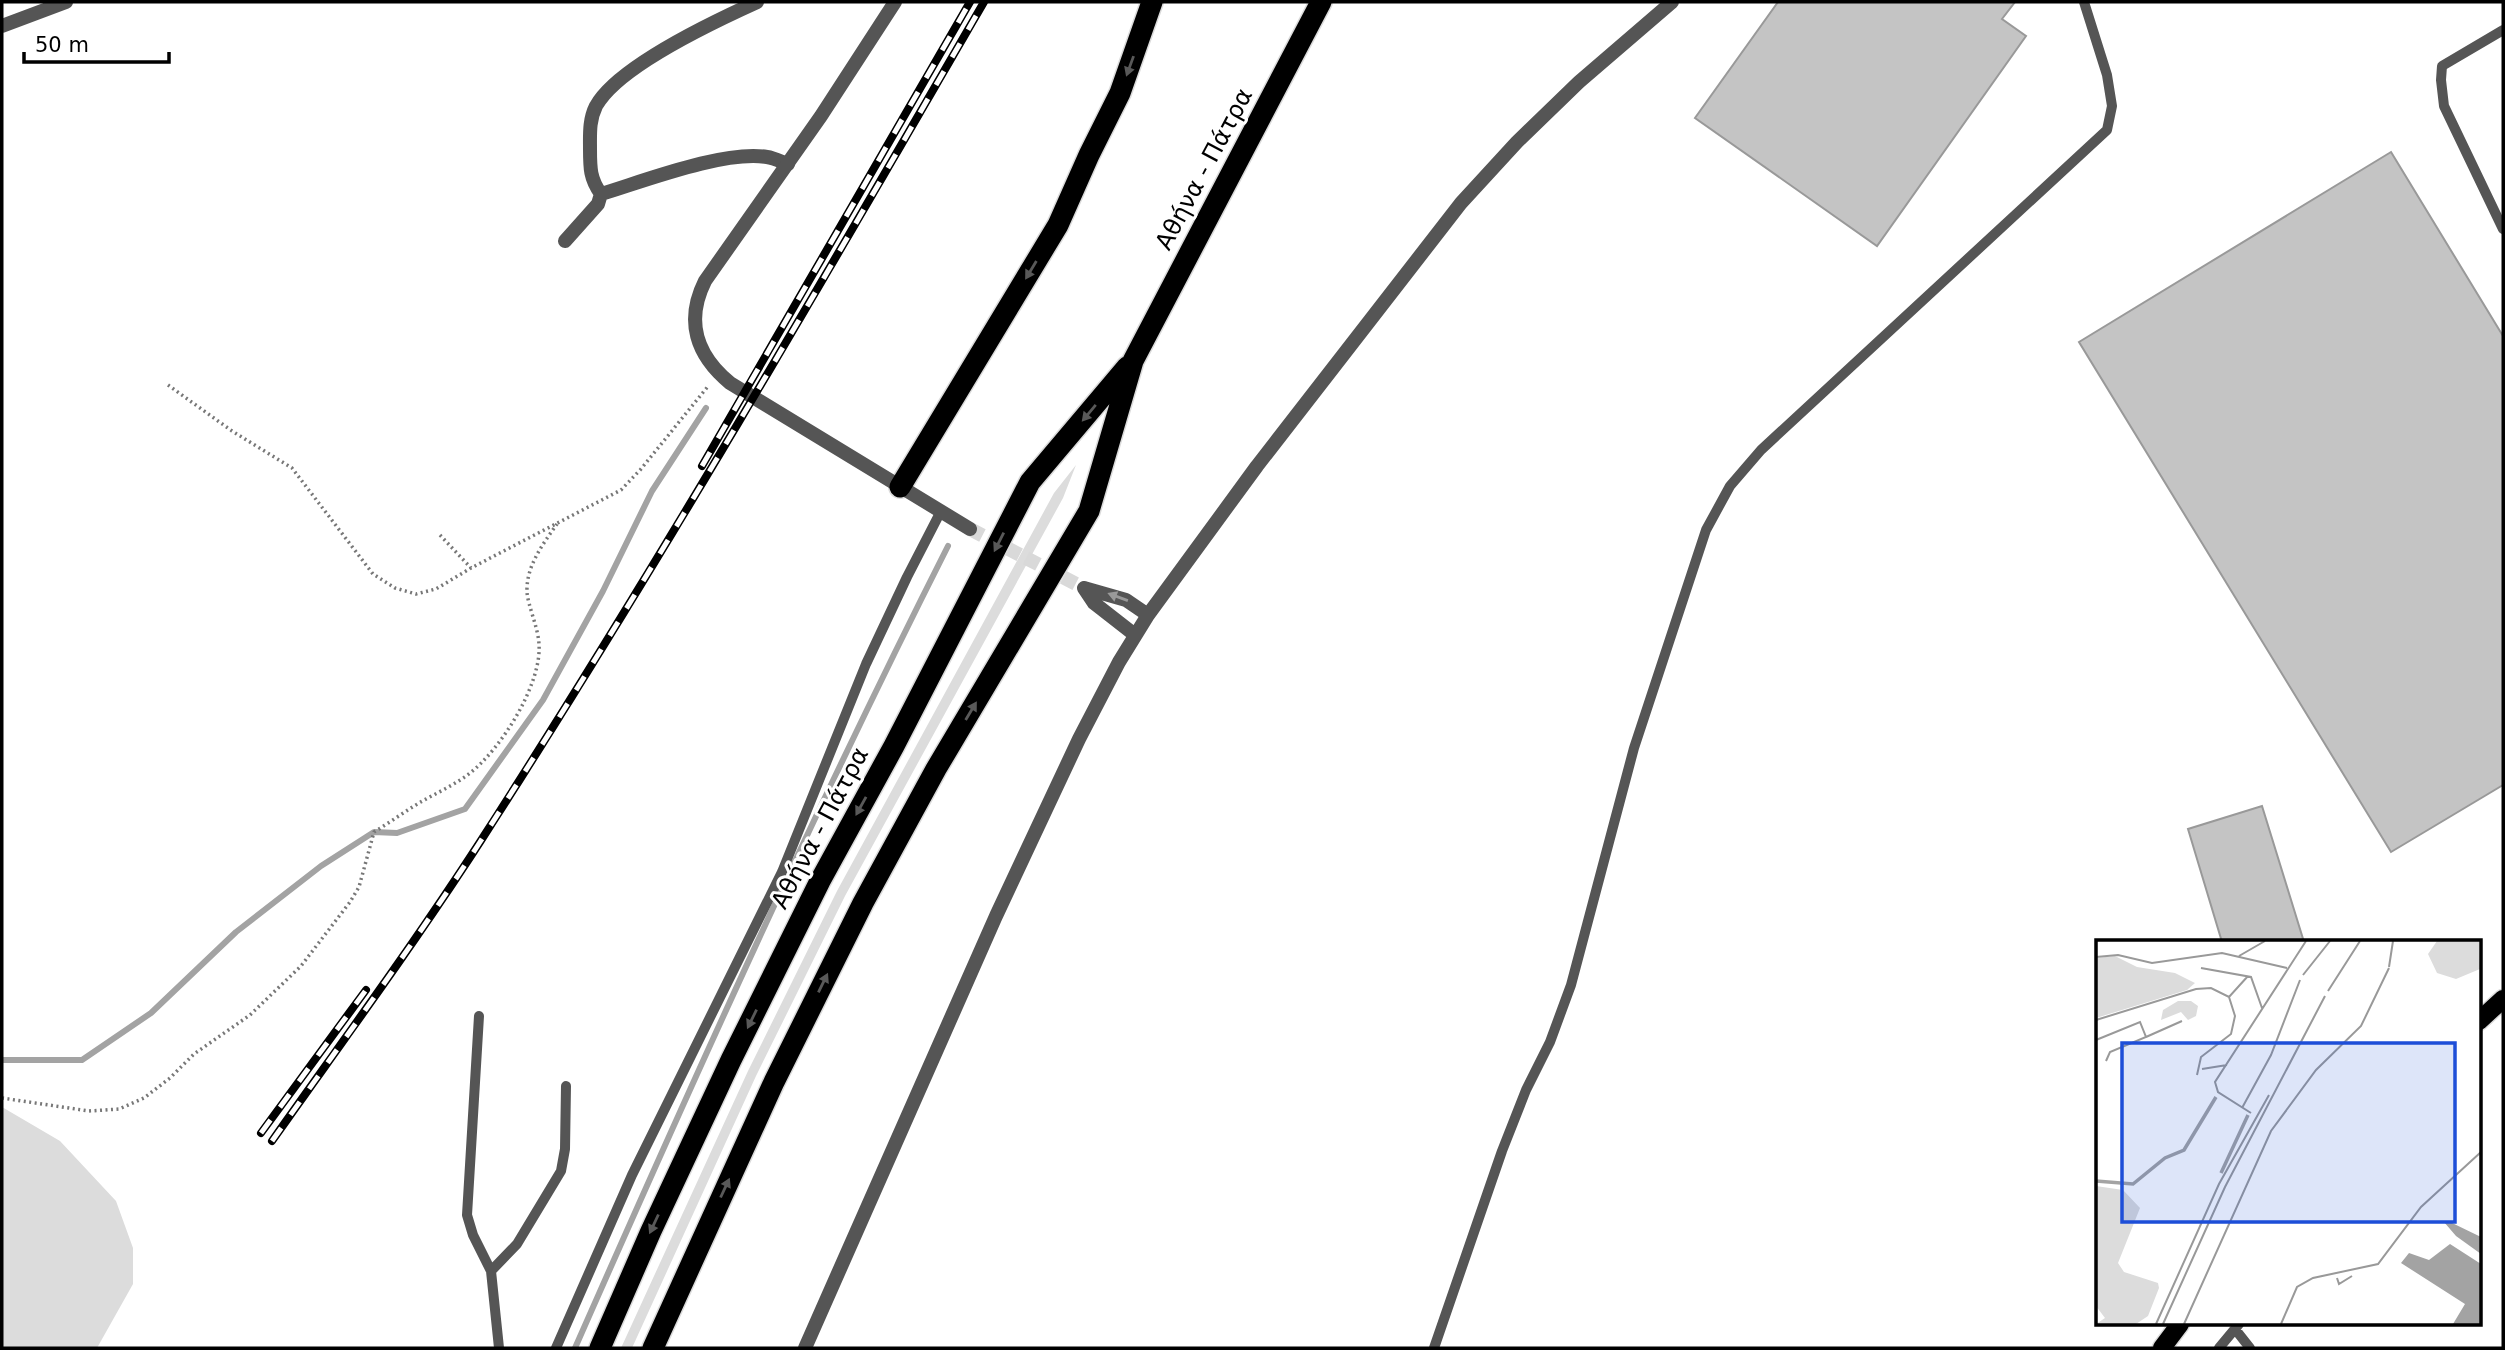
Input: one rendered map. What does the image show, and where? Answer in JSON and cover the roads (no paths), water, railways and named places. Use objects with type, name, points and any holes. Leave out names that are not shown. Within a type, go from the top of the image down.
[{"type":"highway","points":[[900,487],[1058,225],[1120,93],[1152,2]]},
{"type":"highway","name":"Αθήνα - Πάτρα","points":[[653,1348],[774,1082],[863,903],[936,769],[1089,510],[1133,361],[1321,2]]},
{"type":"highway","name":"Αθήνα - Πάτρα","points":[[600,1348],[725,1073],[820,881],[894,746],[1030,482],[1133,361]]},
{"type":"main road","points":[[2480,1020],[2503,999]]},
{"type":"main road","points":[[2162,1348],[2178,1326]]},
{"type":"street","points":[[2,26],[66,2]]},
{"type":"street","points":[[601,194],[592,182],[590,159],[590,120],[596,105],[607,92],[644,62],[675,43],[757,2]]},
{"type":"street","points":[[895,2],[699,293],[696,335],[701,349],[718,373],[730,383],[970,529]]},
{"type":"street","points":[[805,1348],[996,916],[1079,739],[1135,635],[1264,456],[1461,203],[1517,142],[1579,82],[1672,2]]},
{"type":"street","points":[[601,194],[674,171],[733,158],[768,157],[788,164]]},
{"type":"street","points":[[565,241],[598,204],[601,194]]},
{"type":"street","points":[[1135,635],[1094,603],[1084,588],[1126,600],[1148,615]]},
{"type":"lane","points":[[1434,1348],[1502,1151],[1526,1090],[1550,1042],[1571,985],[1634,748],[1706,530],[1730,486],[1760,450],[2107,130],[2112,106],[2107,75],[2084,2]]},
{"type":"lane","points":[[2503,30],[2442,66],[2441,80],[2444,106],[2503,229]]},
{"type":"lane","points":[[555,1348],[632,1175],[782,872],[866,664],[941,512]]},
{"type":"lane","points":[[479,1016],[467,1215],[473,1235],[491,1271],[499,1348]]},
{"type":"lane","points":[[491,1271],[517,1244],[561,1171],[565,1149],[566,1086]]},
{"type":"lane","points":[[2219,1348],[2237,1326],[2250,1348]]},
{"type":"waterway","points":[[2,1060],[82,1060],[151,1013],[236,932],[321,866],[374,832],[397,833],[465,809],[543,700],[603,591],[652,491],[706,408]]},
{"type":"waterway","points":[[575,1348],[756,944],[850,744],[948,546]]},
{"type":"tunnel","points":[[970,529],[1084,588]]},
{"type":"railway","points":[[702,466],[970,2]]},
{"type":"railway","points":[[272,1141],[430,918],[546,739],[737,425],[984,2]]},
{"type":"railway","points":[[261,1133],[366,990]]}]
